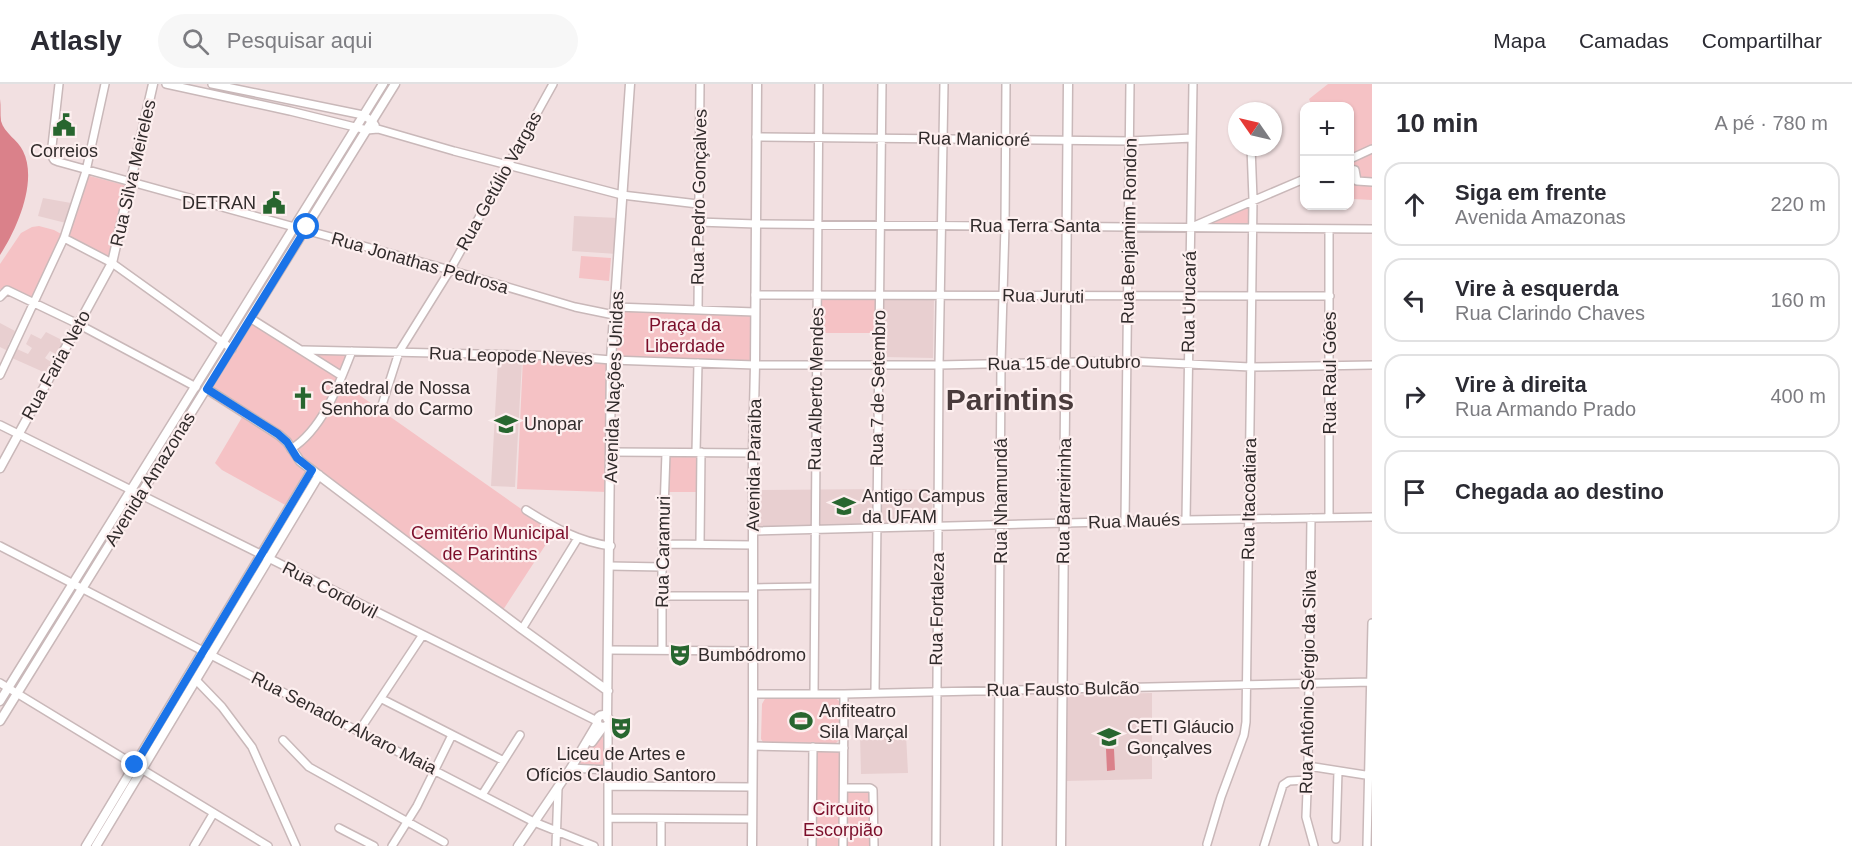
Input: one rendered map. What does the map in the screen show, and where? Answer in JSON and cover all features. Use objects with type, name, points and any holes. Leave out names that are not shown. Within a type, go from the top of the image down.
[{"type":"street","name":"Rua Jonathas Pedrosa","points":[[59,84],[51,155],[54,160],[86,171],[450,270],[564,304],[615,311],[755,312]]},
{"type":"street","points":[[0,375],[64,238],[86,171],[105,84]]},
{"type":"street","name":"Rua Silva Meireles","points":[[112,263],[153,84]]},
{"type":"street","points":[[166,84],[367,130],[378,129],[622,195],[698,204]]},
{"type":"street","points":[[212,84],[363,115],[378,129]]},
{"type":"street","name":"Avenida Amazonas","points":[[0,721],[22,695],[196,387],[383,84]]},
{"type":"street","name":"Avenida Amazonas","points":[[0,701],[4,685],[207,389],[395,84]]},
{"type":"street","name":"Rua Getúlio Vargas","points":[[382,405],[399,352],[450,270],[553,84]]},
{"type":"street","name":"Avenida Nações Unidas","points":[[602,721],[608,691],[611,360],[630,84]]},
{"type":"street","name":"Rua Pedro Gonçalves","points":[[698,310],[700,84]]},
{"type":"street","name":"Avenida Paraíba","points":[[752,846],[757,84]]},
{"type":"street","name":"Rua Alberto Mendes","points":[[814,694],[819,84]]},
{"type":"street","name":"Rua 7 de Setembro","points":[[875,692],[882,84]]},
{"type":"street","name":"Rua Fortaleza","points":[[936,846],[939,365],[944,84]]},
{"type":"street","name":"Rua Nhamundá","points":[[998,846],[1001,363],[1006,84]]},
{"type":"street","name":"Rua Barreirinha","points":[[1060,846],[1068,84]]},
{"type":"street","name":"Rua Benjamim Rondon","points":[[1125,522],[1130,84]]},
{"type":"street","name":"Rua Urucará","points":[[1186,520],[1193,84]]},
{"type":"street","points":[[253,104],[255,93]]},
{"type":"street","points":[[290,111],[292,100]]},
{"type":"street","name":"Rua Manicoré","points":[[756,137],[1130,141],[1192,138]]},
{"type":"street","points":[[1354,157],[1372,149]]},
{"type":"street","name":"Rua Itacoatiara","points":[[1207,844],[1245,730],[1253,199],[1251,156]]},
{"type":"street","points":[[1354,170],[1358,181],[1372,182]]},
{"type":"street","points":[[1191,227],[1300,181]]},
{"type":"street","name":"Rua Terra Santa","points":[[698,222],[1372,230]]},
{"type":"street","name":"Rua Raul Góes","points":[[1329,229],[1329,517]]},
{"type":"street","points":[[64,238],[112,263],[232,349]]},
{"type":"street","name":"Rua Faria Neto","points":[[0,468],[112,263]]},
{"type":"street","points":[[0,297],[7,290],[78,324],[196,387]]},
{"type":"street","name":"Rua Juruti","points":[[755,295],[1330,296]]},
{"type":"street","points":[[250,318],[342,376]]},
{"type":"street","name":"Rua Leopode Neves","points":[[303,350],[564,356],[755,365]]},
{"type":"street","points":[[291,450],[326,411],[352,351]]},
{"type":"street","name":"Rua 15 de Outubro","points":[[755,365],[939,365],[1128,361],[1250,367],[1372,365]]},
{"type":"street","points":[[698,363],[700,543]]},
{"type":"street","points":[[207,389],[278,434],[286,441],[298,459],[522,629],[608,691]]},
{"type":"street","name":"Rua Cordovil","points":[[0,425],[422,636],[602,721]]},
{"type":"street","points":[[611,452],[753,453]]},
{"type":"street","name":"Rua Caramuri","points":[[662,650],[666,453]]},
{"type":"street","points":[[96,846],[139,767],[316,473]]},
{"type":"street","points":[[526,510],[554,528],[594,544],[611,546]]},
{"type":"street","name":"Rua Maués","points":[[753,531],[1372,517]]},
{"type":"street","name":"Rua Antônio Sérgio da Silva","points":[[1311,518],[1306,817],[1314,846]]},
{"type":"street","points":[[522,629],[578,538]]},
{"type":"street","points":[[663,544],[753,545]]},
{"type":"street","points":[[0,546],[73,583]]},
{"type":"street","points":[[609,566],[662,567]]},
{"type":"street","name":"Rua Senador Alvaro Maia","points":[[73,583],[534,822],[594,846]]},
{"type":"street","points":[[663,596],[752,592],[814,586]]},
{"type":"street","points":[[1367,846],[1371,775],[1372,623]]},
{"type":"street","points":[[359,731],[422,636]]},
{"type":"street","points":[[608,650],[753,651]]},
{"type":"street","points":[[86,846],[196,680],[208,653]]},
{"type":"street","points":[[196,680],[222,707],[252,747],[296,846]]},
{"type":"street","name":"Rua Fausto Bulcão","points":[[753,694],[1371,682]]},
{"type":"street","points":[[4,685],[265,845]]},
{"type":"street","points":[[843,846],[844,694]]},
{"type":"street","points":[[382,699],[502,760]]},
{"type":"street","points":[[518,846],[602,721]]},
{"type":"street","points":[[602,721],[609,786],[608,846]]},
{"type":"street","points":[[392,846],[408,823],[452,735]]},
{"type":"street","points":[[482,795],[502,760],[520,735]]},
{"type":"street","points":[[283,740],[309,767],[444,842]]},
{"type":"street","points":[[753,746],[844,748]]},
{"type":"street","points":[[812,846],[813,747]]},
{"type":"street","points":[[1308,766],[1371,775]]},
{"type":"street","points":[[571,768],[608,770]]},
{"type":"street","points":[[1336,839],[1338,771]]},
{"type":"street","points":[[1264,846],[1283,785],[1289,781],[1308,780]]},
{"type":"street","points":[[609,786],[752,787]]},
{"type":"street","points":[[556,846],[558,788]]},
{"type":"street","points":[[844,788],[873,790],[874,846]]},
{"type":"street","points":[[194,846],[213,814]]},
{"type":"street","points":[[608,818],[752,819]]},
{"type":"street","points":[[661,819],[661,846]]},
{"type":"street","points":[[339,828],[374,846]]},
{"type":"shaded area","points":[[0,99],[1,121],[23,151],[28,176],[27,190],[19,219],[0,255]]},
{"type":"shaded area","points":[[43,198],[71,203],[66,223],[38,216]]},
{"type":"shaded area","points":[[574,216],[619,218],[617,254],[572,251]]},
{"type":"shaded area","points":[[934,298],[933,358],[884,357],[884,299]]},
{"type":"shaded area","points":[[0,323],[15,331],[8,345],[28,354],[32,348],[26,344],[31,334],[41,339],[46,332],[66,342],[58,355],[50,351],[45,358],[54,364],[48,374],[12,358],[14,354],[0,347]]},
{"type":"shaded area","name":"Unopar","points":[[498,360],[522,361],[515,487],[491,486]]},
{"type":"shaded area","name":"Antigo Campus da UFAM","points":[[756,490],[933,490],[932,522],[756,527]]},
{"type":"shaded area","name":"CETI Gláucio Gonçalves","points":[[1152,693],[1152,779],[1066,781],[1064,695]]},
{"type":"shaded area","points":[[906,734],[908,773],[861,774],[860,735]]},
{"type":"shaded area","points":[[1106,749],[1114,749],[1115,770],[1107,771]]},
{"type":"green space","points":[[1328,84],[1372,84],[1372,200],[1354,199],[1354,102],[1310,102],[1309,99]]},
{"type":"green space","points":[[358,130],[362,133],[306,223],[302,221]]},
{"type":"green space","points":[[86,175],[128,186],[110,259],[67,237]]},
{"type":"green space","points":[[1252,200],[1252,228],[1190,227]]},
{"type":"green space","points":[[39,226],[63,235],[31,301],[0,289],[0,264],[21,233]]},
{"type":"green space","points":[[293,235],[297,238],[231,343],[227,341]]},
{"type":"green space","points":[[581,256],[611,258],[609,281],[579,278]]},
{"type":"green space","points":[[820,297],[877,297],[877,333],[819,333]]},
{"type":"green space","name":"Praça da Liberdade","points":[[619,310],[752,315],[750,361],[617,356]]},
{"type":"green space","name":"Cemitério Municipal de Parintins","points":[[251,318],[303,352],[351,351],[331,406],[345,385],[554,532],[503,610],[295,452],[319,422],[291,450],[311,470],[289,507],[222,470],[215,463],[244,414],[206,390]]},
{"type":"green space","points":[[220,351],[225,353],[142,487],[137,484]]},
{"type":"green space","points":[[523,358],[606,362],[607,492],[517,489]]},
{"type":"green space","points":[[668,456],[697,456],[697,492],[668,492]]},
{"type":"green space","points":[[128,499],[133,502],[83,583],[78,580]]},
{"type":"green space","points":[[72,591],[76,594],[21,683],[16,680]]},
{"type":"green space","name":"Anfiteatro Sila Marçal","points":[[766,697],[834,697],[839,701],[841,738],[834,745],[763,742],[761,739],[762,704]]},
{"type":"green space","points":[[601,731],[607,731],[607,768],[575,767]]},
{"type":"green space","name":"Circuito Escorpião","points":[[816,750],[839,750],[841,791],[870,792],[870,846],[815,846]]},
{"type":"place","name":"Correios","points":[[64,125]]},
{"type":"place","name":"DETRAN","points":[[274,203]]},
{"type":"place","name":"Catedral de Nossa Senhora do Carmo","points":[[303,398]]},
{"type":"place","name":"Unopar","points":[[506,424]]},
{"type":"place","name":"Antigo Campus da UFAM","points":[[844,506]]},
{"type":"place","name":"Bumbódromo","points":[[680,655]]},
{"type":"place","name":"Anfiteatro Sila Marçal","points":[[801,721]]},
{"type":"place","name":"Liceu de Artes e Ofícios Claudio Santoro","points":[[621,728]]},
{"type":"place","name":"CETI Gláucio Gonçalves","points":[[1109,737]]},
{"type":"district","name":"Parintins","points":[[1010,400]]},
{"type":"route","points":[[135,765],[312,470],[297,458],[287,442],[278,434],[207,389],[307,227]]}]
